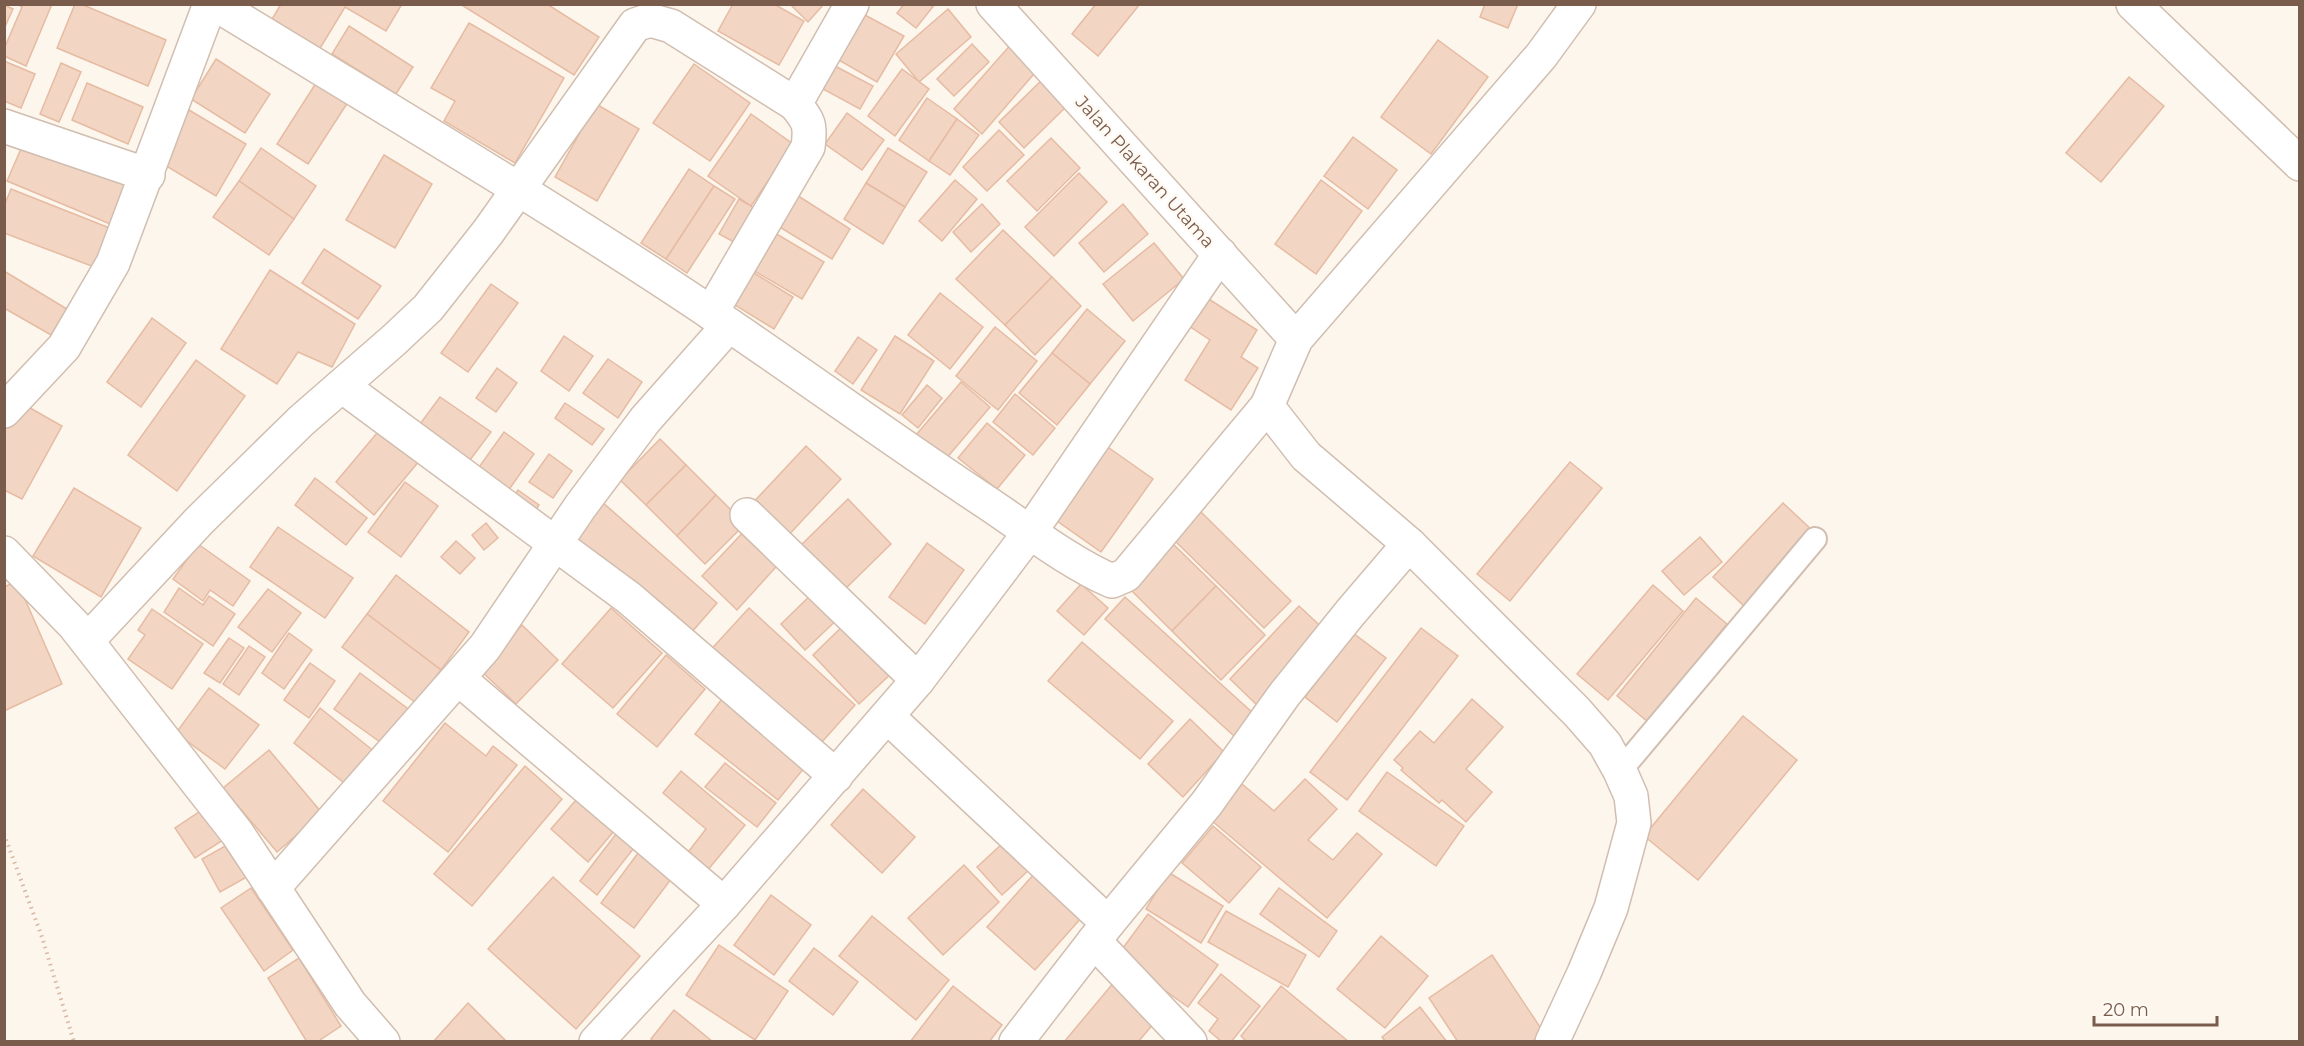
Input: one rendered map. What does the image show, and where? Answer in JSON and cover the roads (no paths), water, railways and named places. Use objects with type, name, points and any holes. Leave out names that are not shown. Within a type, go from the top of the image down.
[{"type":"street","points":[[4,411],[64,347],[113,263],[213,4],[518,189],[720,319],[884,434],[1030,532],[1099,576],[1112,581],[1126,575],[1267,406],[1296,339],[1541,56],[1579,4]]},
{"type":"street","points":[[795,104],[852,4]]},
{"type":"street","name":"Jalan Plakaran Utama","points":[[993,4],[1296,339]]},
{"type":"street","points":[[2133,4],[2300,164]]},
{"type":"street","points":[[87,641],[200,520],[301,421],[428,308],[488,232],[634,25],[650,20],[671,26],[795,104],[806,117],[810,128],[808,147],[720,319],[555,543],[485,647],[273,888]]},
{"type":"street","points":[[4,126],[148,175]]},
{"type":"street","points":[[596,1041],[724,904],[918,680],[1030,532],[1220,255]]},
{"type":"street","points":[[342,386],[629,598],[836,776]]},
{"type":"street","points":[[1267,406],[1306,456],[1409,544],[1577,712],[1605,744],[1620,771],[1631,796],[1634,823],[1611,908],[1552,1041]]},
{"type":"street","points":[[747,515],[918,680]]},
{"type":"street","points":[[1016,1041],[1101,932],[1207,803],[1284,695],[1409,544]]},
{"type":"street","points":[[4,553],[87,641],[237,833],[350,1004],[383,1041]]},
{"type":"street","points":[[459,679],[724,904]]},
{"type":"street","points":[[888,717],[1101,932],[1190,1041]]},
{"type":"lane","points":[[1620,771],[1815,538]]}]
